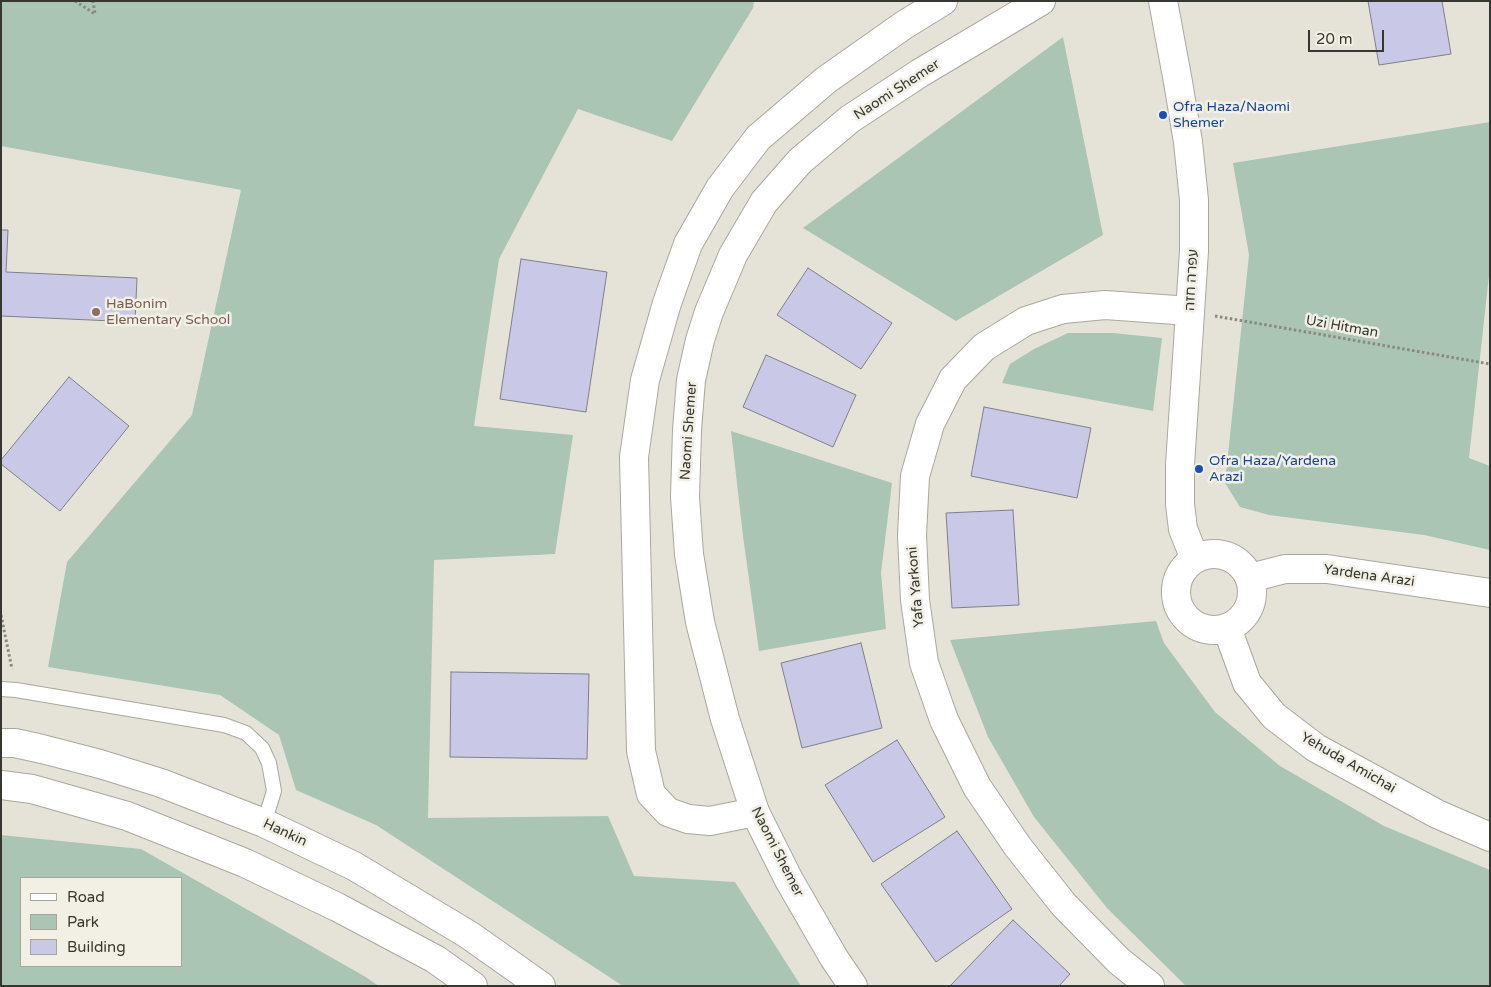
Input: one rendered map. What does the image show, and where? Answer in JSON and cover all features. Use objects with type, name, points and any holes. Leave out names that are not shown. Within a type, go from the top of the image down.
[{"type":"street","points":[[755,812],[710,821],[688,819],[668,812],[651,794],[641,751],[634,457],[645,380],[667,304],[688,244],[720,188],[758,138],[826,80],[904,25],[943,1]]},
{"type":"street","name":"Naomi Shemer","points":[[852,986],[789,880],[755,812],[725,719],[700,622],[689,554],[685,497],[691,380],[708,312],[733,256],[764,202],[800,161],[850,119],[920,73],[1041,1]]},
{"type":"street","name":"עפרה חזה","points":[[1163,1],[1188,142],[1194,200],[1194,251],[1180,465],[1180,504],[1183,529],[1194,559]]},
{"type":"street","name":"Yafa Yarkoni","points":[[1150,986],[1119,961],[1064,905],[1018,847],[977,787],[944,720],[924,663],[915,600],[912,534],[914,476],[930,424],[953,379],[984,347],[1026,321],[1063,309],[1105,305],[1190,311]]},
{"type":"street","points":[[1206,554],[1220,554],[1232,558],[1250,578],[1251,602],[1246,613],[1227,628],[1215,630],[1202,628],[1191,622],[1183,614],[1177,602],[1178,578],[1185,567],[1194,559],[1206,554]]},
{"type":"street","name":"Yardena Arazi","points":[[1250,578],[1285,569],[1327,569],[1490,593]]},
{"type":"street","name":"Yehuda Amichai","points":[[1227,628],[1247,683],[1274,716],[1316,748],[1437,814],[1490,837]]},
{"type":"street","name":"Hankin","points":[[6,742],[100,764],[161,782],[264,823],[354,866],[469,935],[541,986]]},
{"type":"street","points":[[1,785],[32,790],[127,816],[245,863],[337,907],[435,959],[473,986]]},
{"type":"lane","points":[[1,689],[224,725],[246,733],[262,748],[269,763],[274,791],[264,823]]},
{"type":"path","points":[[75,1],[95,14],[93,1]]},
{"type":"path","name":"Uzi Hitman","points":[[1190,311],[1490,364]]},
{"type":"path","points":[[1,615],[16,690]]},
{"type":"green space","points":[[1,1],[754,1],[753,8],[672,141],[578,109],[499,259],[474,426],[573,435],[555,554],[434,560],[428,818],[608,816],[634,876],[735,882],[801,986],[623,986],[376,825],[296,790],[279,735],[220,695],[48,667],[67,562],[192,415],[241,190],[1,146]]},
{"type":"green space","points":[[1063,37],[1103,235],[956,321],[803,228]]},
{"type":"green space","points":[[1490,122],[1490,266],[1469,458],[1490,466],[1490,550],[1424,535],[1269,515],[1240,507],[1225,483],[1249,255],[1233,163]]},
{"type":"green space","points":[[1068,333],[1113,333],[1162,338],[1153,411],[1002,383],[1010,364],[1034,349]]},
{"type":"green space","points":[[731,431],[892,483],[881,573],[886,629],[759,651]]},
{"type":"green space","points":[[1156,621],[1164,643],[1215,712],[1280,766],[1384,826],[1490,870],[1490,986],[1186,986],[1107,908],[1034,817],[988,737],[950,640]]},
{"type":"green space","points":[[1,835],[141,849],[379,986],[1,986]]},
{"type":"building","points":[[1368,1],[1442,1],[1451,54],[1379,65]]},
{"type":"building","points":[[1,230],[8,230],[6,272],[137,278],[135,322],[1,316]]},
{"type":"building","points":[[521,259],[607,272],[586,412],[500,399]]},
{"type":"building","points":[[808,268],[892,323],[861,369],[777,315]]},
{"type":"building","points":[[766,355],[856,395],[833,447],[743,407]]},
{"type":"building","points":[[69,377],[129,426],[60,511],[1,464],[1,460]]},
{"type":"building","points":[[984,407],[1091,428],[1077,498],[971,476]]},
{"type":"building","points":[[1013,510],[1019,605],[952,608],[946,513]]},
{"type":"building","points":[[861,643],[882,728],[802,748],[781,663]]},
{"type":"building","points":[[451,672],[589,674],[587,759],[450,757]]},
{"type":"building","points":[[897,740],[945,817],[873,862],[825,785]]},
{"type":"building","points":[[957,831],[1012,909],[936,962],[881,884]]},
{"type":"building","points":[[1013,920],[1070,974],[1059,986],[950,986]]},
{"type":"place","name":"Ofra Haza/Naomi Shemer","points":[[1163,115]]},
{"type":"place","name":"HaBonim Elementary School","points":[[96,312]]},
{"type":"place","name":"Ofra Haza/Yardena Arazi","points":[[1199,469]]}]
